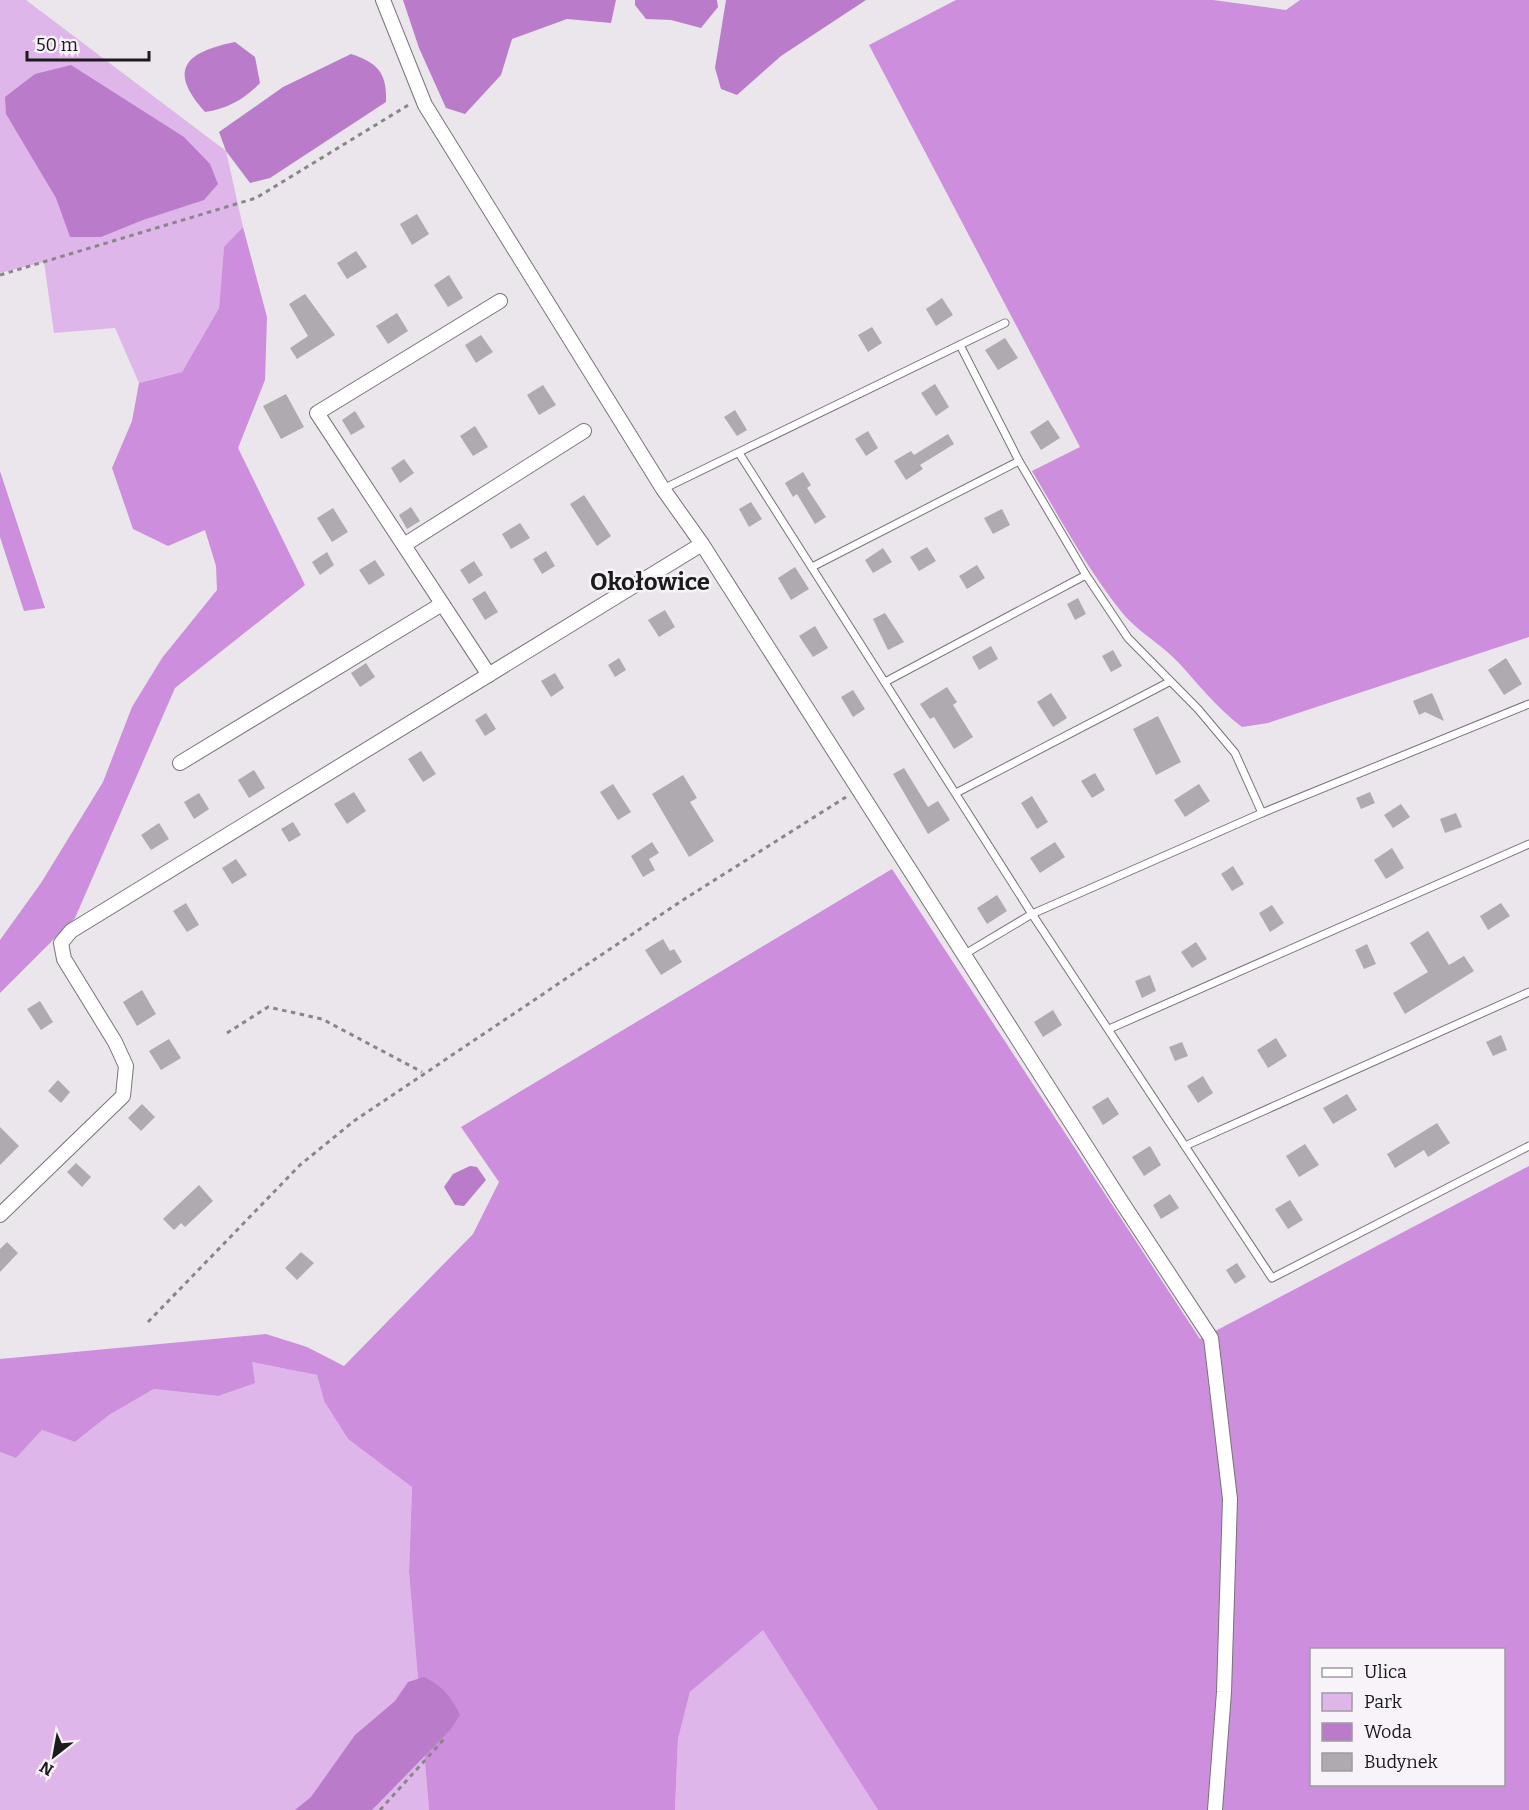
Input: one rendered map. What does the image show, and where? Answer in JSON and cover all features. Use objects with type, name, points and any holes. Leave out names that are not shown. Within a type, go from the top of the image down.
[{"type":"street","points":[[383,0],[421,97],[663,489],[702,544],[1121,1201],[1211,1338],[1230,1499],[1224,1692],[1215,1810]]},
{"type":"street","points":[[489,675],[317,413],[500,301]]},
{"type":"street","points":[[404,545],[584,431]]},
{"type":"street","points":[[0,1215],[123,1096],[126,1066],[115,1042],[64,959],[61,944],[71,931],[702,544]]},
{"type":"street","points":[[180,763],[442,604]]},
{"type":"lane","points":[[663,489],[1005,323]]},
{"type":"lane","points":[[960,345],[1019,461],[1086,575],[1128,638],[1198,709],[1235,753],[1262,813]]},
{"type":"lane","points":[[739,453],[1032,914],[1272,1278],[1529,1146]]},
{"type":"lane","points":[[812,567],[1019,461]]},
{"type":"lane","points":[[885,682],[1086,575]]},
{"type":"lane","points":[[956,793],[1169,682]]},
{"type":"lane","points":[[965,954],[1032,914],[1262,813],[1529,704]]},
{"type":"lane","points":[[1109,1029],[1529,844]]},
{"type":"lane","points":[[1185,1146],[1529,992]]},
{"type":"path","points":[[0,275],[256,198],[421,97]]},
{"type":"path","points":[[148,1322],[300,1166],[354,1121],[422,1072],[683,900],[858,789]]},
{"type":"path","points":[[227,1033],[268,1007],[322,1019],[422,1072]]},
{"type":"path","points":[[381,1810],[445,1738]]},
{"type":"green space","points":[[0,0],[26,0],[226,151],[243,227],[224,248],[219,308],[182,372],[139,383],[115,328],[54,333],[44,262],[0,273]]},
{"type":"green space","points":[[252,1362],[317,1375],[324,1401],[348,1439],[412,1486],[409,1572],[429,1810],[0,1810],[0,1452],[16,1458],[42,1430],[75,1442],[109,1415],[154,1389],[218,1396]]},
{"type":"green space","points":[[763,1629],[878,1810],[675,1810],[678,1739],[690,1692]]},
{"type":"shaded area","points":[[956,0],[1213,0],[1286,10],[1300,0],[1529,0],[1529,637],[1268,723],[1242,727],[1216,704],[1171,655],[1126,617],[1085,560],[1032,471],[1080,447],[869,45]]},
{"type":"shaded area","points":[[243,227],[267,317],[265,380],[238,448],[305,585],[175,688],[75,918],[0,993],[0,940],[41,883],[103,782],[132,707],[162,658],[217,590],[216,566],[205,530],[168,546],[133,529],[112,468],[132,421],[139,383],[182,372],[219,308],[224,247]]},
{"type":"shaded area","points":[[0,471],[45,608],[24,611],[0,537]]},
{"type":"shaded area","points":[[892,869],[1200,1339],[1529,1166],[1529,1810],[878,1810],[763,1630],[690,1692],[678,1739],[675,1810],[429,1810],[409,1572],[412,1487],[348,1439],[324,1401],[317,1375],[252,1362],[255,1383],[218,1396],[154,1389],[109,1415],[75,1442],[42,1430],[16,1458],[0,1452],[0,1359],[266,1334],[307,1347],[344,1366],[473,1234],[499,1182],[461,1127]]},
{"type":"water","points":[[403,0],[616,0],[611,23],[567,19],[512,39],[501,75],[465,114],[446,108],[419,48]]},
{"type":"water","points":[[635,0],[717,0],[718,7],[701,28],[671,20],[646,19],[635,5]]},
{"type":"water","points":[[726,0],[866,0],[781,56],[737,95],[721,89],[715,68]]},
{"type":"water","points":[[235,42],[255,57],[260,83],[235,102],[205,112],[187,85],[185,74],[187,65],[204,51]]},
{"type":"water","points":[[351,54],[368,61],[379,70],[385,84],[386,102],[270,178],[250,183],[226,151],[219,132],[283,87]]},
{"type":"water","points":[[71,65],[184,137],[210,164],[218,184],[204,200],[143,220],[101,237],[70,237],[56,198],[6,114],[5,97],[35,74]]},
{"type":"water","points":[[470,1166],[477,1167],[486,1180],[464,1206],[455,1205],[444,1187],[453,1174]]},
{"type":"water","points":[[424,1677],[441,1688],[457,1709],[460,1715],[451,1729],[372,1810],[295,1810],[311,1797],[355,1735],[395,1701],[408,1682]]},
{"type":"building","points":[[417,214],[429,234],[412,245],[400,224]]},
{"type":"building","points":[[356,251],[367,267],[347,279],[337,263]]},
{"type":"building","points":[[449,275],[463,298],[448,307],[434,285]]},
{"type":"building","points":[[305,294],[335,335],[297,359],[290,348],[308,336],[289,304]]},
{"type":"building","points":[[942,298],[953,315],[936,326],[926,309]]},
{"type":"building","points":[[397,313],[408,331],[388,344],[376,326]]},
{"type":"building","points":[[872,327],[882,343],[868,352],[858,335]]},
{"type":"building","points":[[481,335],[493,352],[476,363],[465,345]]},
{"type":"building","points":[[1005,338],[1018,358],[998,370],[985,350]]},
{"type":"building","points":[[935,384],[949,407],[936,416],[921,393]]},
{"type":"building","points":[[543,385],[556,405],[539,415],[527,395]]},
{"type":"building","points":[[286,394],[304,427],[281,439],[263,406]]},
{"type":"building","points":[[735,410],[747,430],[737,436],[724,417]]},
{"type":"building","points":[[355,411],[365,427],[351,435],[342,420]]},
{"type":"building","points":[[1048,420],[1060,438],[1041,450],[1030,432]]},
{"type":"building","points":[[475,426],[488,447],[473,456],[460,436]]},
{"type":"building","points":[[868,431],[878,448],[866,456],[855,439]]},
{"type":"building","points":[[948,434],[954,444],[920,465],[923,469],[906,480],[894,461],[911,451],[914,455]]},
{"type":"building","points":[[404,459],[414,473],[400,483],[391,468]]},
{"type":"building","points":[[803,472],[811,485],[807,488],[826,517],[815,524],[797,494],[793,497],[785,483]]},
{"type":"building","points":[[584,495],[611,536],[597,546],[570,504]]},
{"type":"building","points":[[751,502],[762,519],[749,527],[739,509]]},
{"type":"building","points":[[411,507],[420,521],[407,529],[399,515]]},
{"type":"building","points":[[333,508],[348,532],[332,542],[317,518]]},
{"type":"building","points":[[1002,509],[1010,525],[993,534],[984,518]]},
{"type":"building","points":[[520,523],[530,538],[511,549],[502,534]]},
{"type":"building","points":[[927,547],[936,561],[919,571],[910,557]]},
{"type":"building","points":[[883,548],[892,562],[873,573],[865,560]]},
{"type":"building","points":[[546,551],[555,566],[542,574],[533,559]]},
{"type":"building","points":[[327,552],[334,565],[320,575],[312,562]]},
{"type":"building","points":[[375,560],[385,575],[369,585],[359,570]]},
{"type":"building","points":[[474,561],[483,575],[469,584],[460,570]]},
{"type":"building","points":[[977,565],[985,578],[967,589],[959,576]]},
{"type":"building","points":[[795,567],[809,589],[791,600],[778,578]]},
{"type":"building","points":[[485,591],[498,612],[485,620],[472,599]]},
{"type":"building","points":[[1078,598],[1086,614],[1075,620],[1067,604]]},
{"type":"building","points":[[665,610],[675,627],[659,637],[648,620]]},
{"type":"building","points":[[885,613],[904,642],[888,650],[873,619]]},
{"type":"building","points":[[815,626],[828,648],[813,657],[799,636]]},
{"type":"building","points":[[991,646],[998,659],[979,670],[972,657]]},
{"type":"building","points":[[1113,650],[1122,666],[1111,672],[1102,656]]},
{"type":"building","points":[[619,658],[626,670],[615,677],[608,665]]},
{"type":"building","points":[[1506,658],[1522,684],[1504,695],[1488,670]]},
{"type":"building","points":[[366,663],[375,677],[360,687],[351,673]]},
{"type":"building","points":[[555,673],[564,688],[551,697],[541,681]]},
{"type":"building","points":[[947,687],[957,702],[953,705],[973,737],[954,749],[934,717],[930,719],[920,704]]},
{"type":"building","points":[[853,690],[865,709],[853,717],[841,697]]},
{"type":"building","points":[[1051,693],[1067,718],[1053,727],[1037,702]]},
{"type":"building","points":[[1432,693],[1444,721],[1425,712],[1419,715],[1413,701]]},
{"type":"building","points":[[486,713],[496,729],[485,736],[475,720]]},
{"type":"building","points":[[1158,716],[1181,762],[1156,775],[1133,729]]},
{"type":"building","points":[[421,751],[436,774],[423,782],[408,759]]},
{"type":"building","points":[[904,768],[928,807],[938,801],[950,820],[928,834],[893,774]]},
{"type":"building","points":[[254,770],[265,788],[249,798],[238,780]]},
{"type":"building","points":[[1095,773],[1105,790],[1092,798],[1081,781]]},
{"type":"building","points":[[683,775],[697,798],[690,802],[714,841],[689,857],[652,794]]},
{"type":"building","points":[[613,784],[631,812],[618,820],[600,792]]},
{"type":"building","points":[[1199,784],[1210,801],[1185,817],[1174,800]]},
{"type":"building","points":[[354,792],[366,811],[347,824],[334,804]]},
{"type":"building","points":[[1370,792],[1375,803],[1361,809],[1356,798]]},
{"type":"building","points":[[199,793],[209,809],[194,819],[184,802]]},
{"type":"building","points":[[1032,796],[1048,822],[1037,829],[1021,803]]},
{"type":"building","points":[[1401,804],[1410,817],[1393,828],[1384,815]]},
{"type":"building","points":[[1456,813],[1462,827],[1445,833],[1440,819]]},
{"type":"building","points":[[293,822],[301,835],[289,842],[281,829]]},
{"type":"building","points":[[159,823],[169,839],[151,850],[141,835]]},
{"type":"building","points":[[652,842],[659,853],[649,859],[655,870],[643,877],[631,856]]},
{"type":"building","points":[[1055,842],[1065,857],[1040,873],[1030,858]]},
{"type":"building","points":[[1392,848],[1404,868],[1386,879],[1374,860]]},
{"type":"building","points":[[236,859],[247,875],[232,884],[222,868]]},
{"type":"building","points":[[1233,866],[1244,884],[1232,891],[1221,874]]},
{"type":"building","points":[[997,895],[1007,911],[987,924],[977,908]]},
{"type":"building","points":[[186,903],[199,925],[187,932],[173,911]]},
{"type":"building","points":[[1501,903],[1510,916],[1488,930],[1480,916]]},
{"type":"building","points":[[1272,905],[1284,923],[1270,932],[1259,913]]},
{"type":"building","points":[[1428,931],[1449,965],[1464,956],[1474,971],[1405,1014],[1393,993],[1428,972],[1410,943]]},
{"type":"building","points":[[663,939],[670,951],[674,949],[682,962],[661,975],[645,950]]},
{"type":"building","points":[[1196,942],[1207,959],[1192,968],[1181,952]]},
{"type":"building","points":[[1367,944],[1376,964],[1364,969],[1355,950]]},
{"type":"building","points":[[1150,975],[1156,991],[1142,998],[1135,981]]},
{"type":"building","points":[[142,990],[156,1014],[137,1026],[123,1002]]},
{"type":"building","points":[[40,1001],[53,1022],[41,1030],[27,1009]]},
{"type":"building","points":[[1053,1010],[1062,1025],[1043,1037],[1034,1022]]},
{"type":"building","points":[[1501,1035],[1507,1050],[1493,1056],[1486,1042]]},
{"type":"building","points":[[1276,1038],[1287,1056],[1268,1068],[1257,1050]]},
{"type":"building","points":[[169,1039],[181,1058],[161,1070],[149,1051]]},
{"type":"building","points":[[1182,1042],[1188,1056],[1175,1061],[1169,1047]]},
{"type":"building","points":[[1203,1076],[1213,1093],[1198,1103],[1187,1086]]},
{"type":"building","points":[[58,1080],[70,1092],[61,1103],[48,1091]]},
{"type":"building","points":[[1347,1094],[1357,1110],[1333,1124],[1323,1108]]},
{"type":"building","points":[[1108,1097],[1119,1114],[1103,1125],[1092,1107]]},
{"type":"building","points":[[142,1104],[155,1117],[141,1131],[128,1118]]},
{"type":"building","points":[[1437,1123],[1450,1143],[1428,1157],[1424,1150],[1395,1168],[1387,1154]]},
{"type":"building","points":[[0,1127],[19,1146],[0,1165]]},
{"type":"building","points":[[1305,1144],[1319,1165],[1299,1177],[1286,1156]]},
{"type":"building","points":[[1150,1146],[1161,1165],[1144,1176],[1132,1157]]},
{"type":"building","points":[[76,1163],[91,1177],[82,1187],[67,1172]]},
{"type":"building","points":[[199,1185],[213,1201],[185,1227],[181,1223],[174,1230],[163,1219]]},
{"type":"building","points":[[1170,1194],[1179,1208],[1161,1219],[1153,1205]]},
{"type":"building","points":[[1290,1200],[1303,1220],[1288,1229],[1275,1209]]},
{"type":"building","points":[[7,1242],[18,1253],[0,1272],[0,1249]]},
{"type":"building","points":[[301,1252],[314,1263],[297,1280],[285,1268]]},
{"type":"building","points":[[1237,1263],[1246,1277],[1235,1284],[1226,1270]]},
{"type":"district","name":"Okołowice","points":[[650,582]]}]
